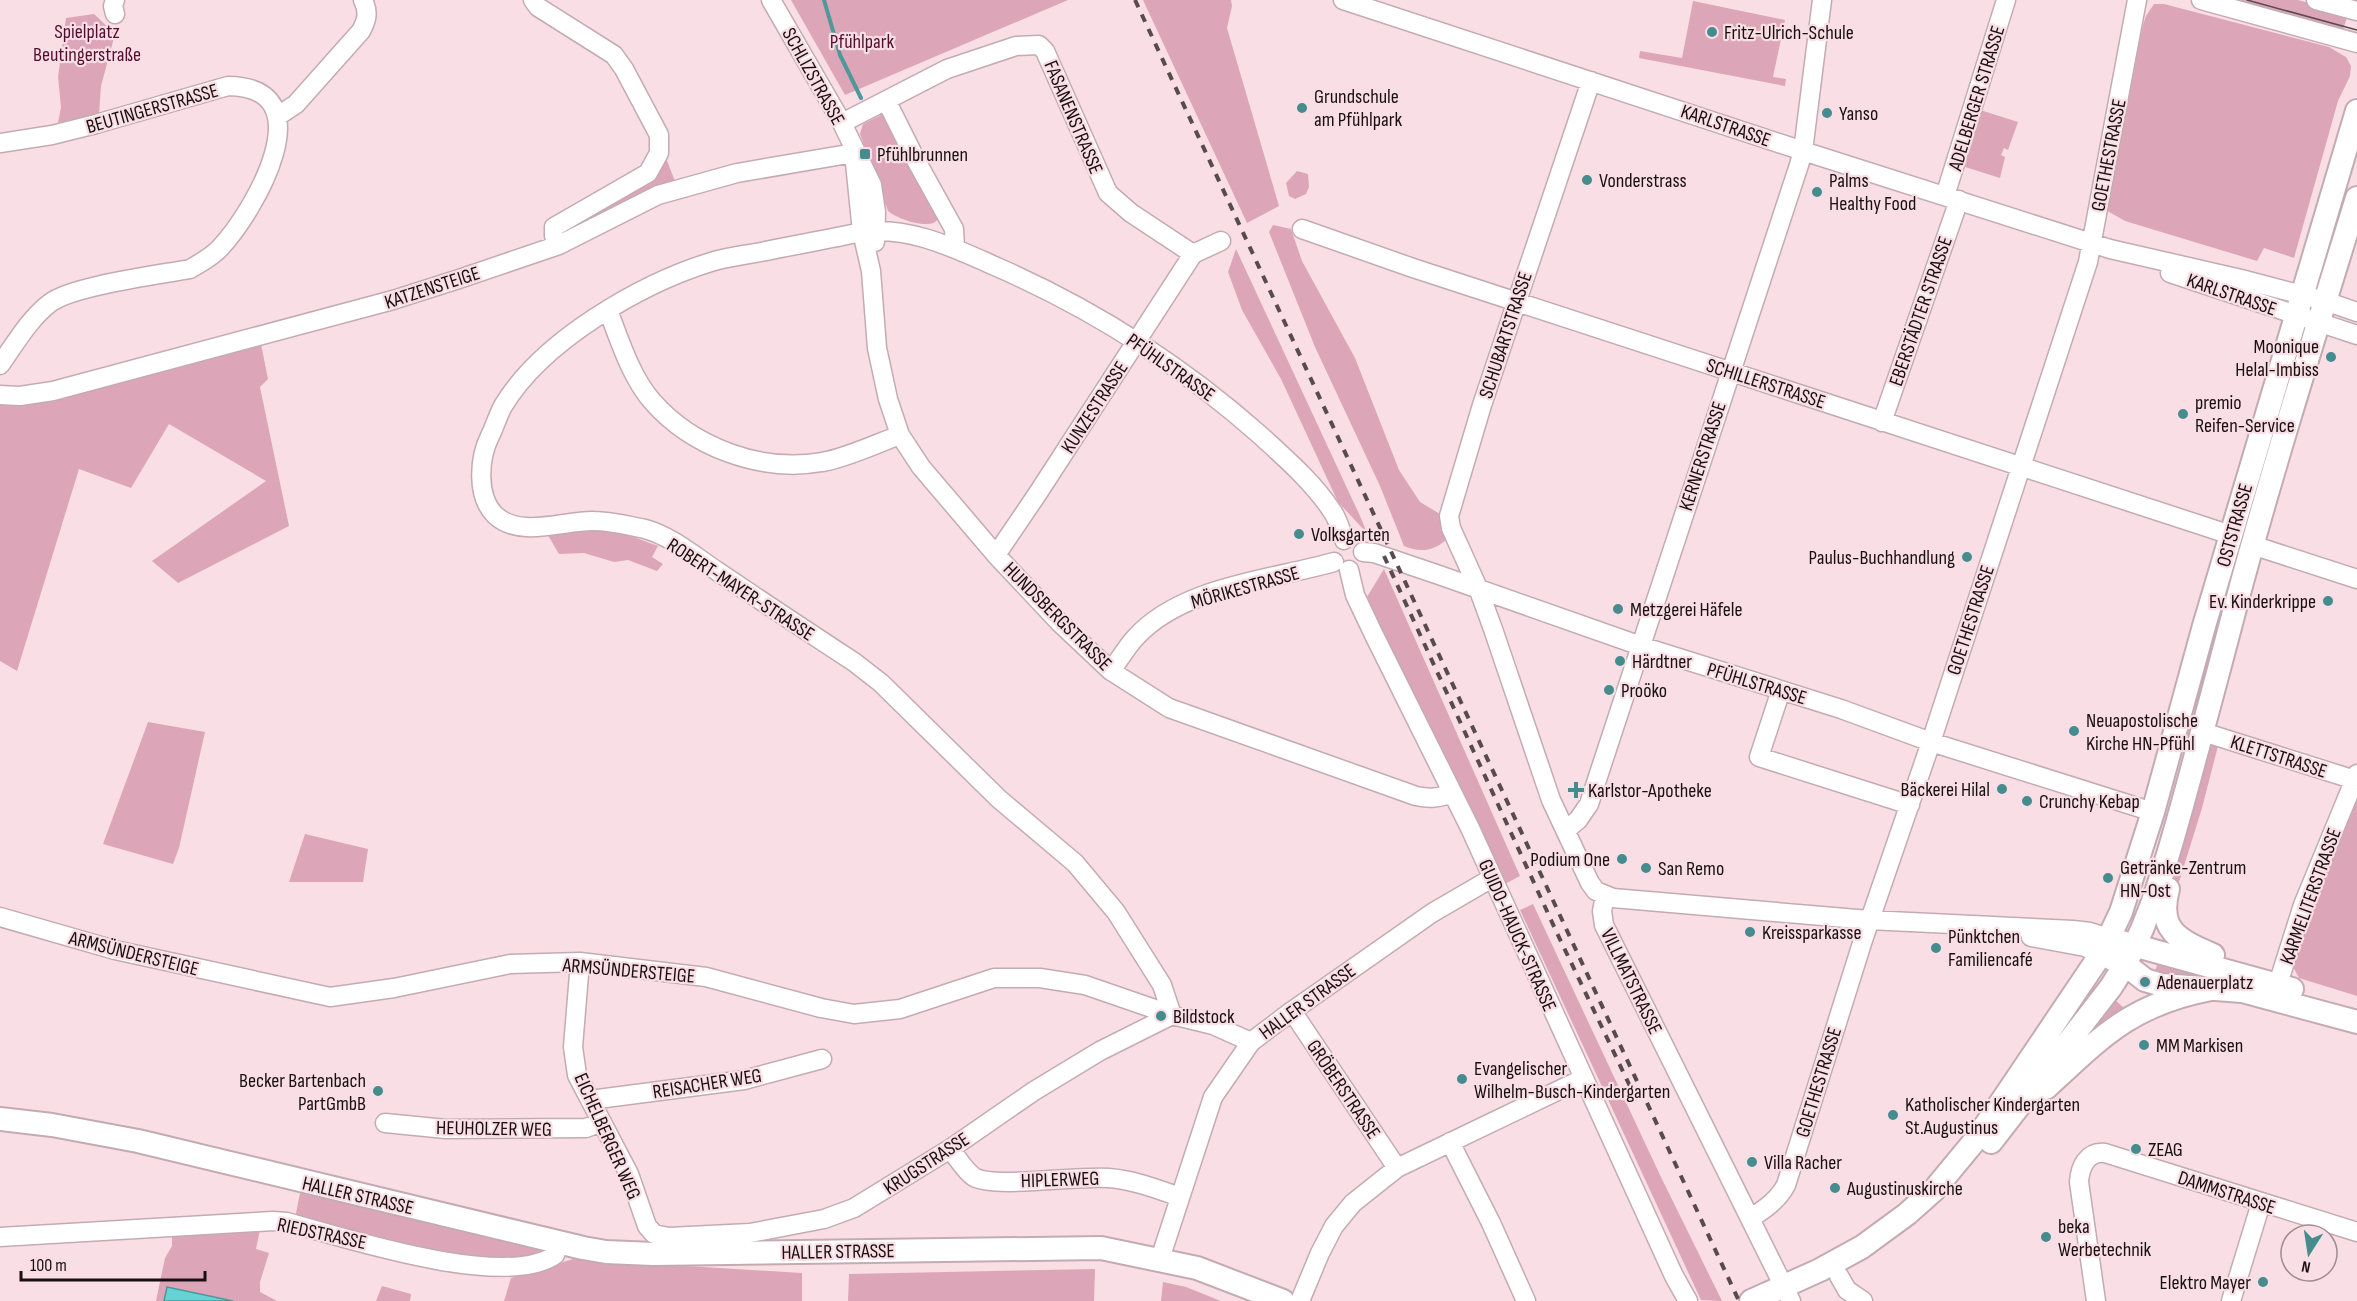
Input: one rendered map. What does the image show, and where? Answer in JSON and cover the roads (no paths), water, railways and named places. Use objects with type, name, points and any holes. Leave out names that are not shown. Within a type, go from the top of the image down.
[{"type":"main road","name":"OSTSTRASSE","points":[[1788,1297],[1820,1270],[1862,1247],[1907,1214],[1934,1190],[1977,1138],[2105,946],[2121,912],[2153,812],[2231,535],[2357,111]]},
{"type":"main road","name":"OSTSTRASSE","points":[[1990,1144],[2131,955],[2154,900],[2203,732],[2252,545],[2357,198]]},
{"type":"main road","points":[[2171,846],[2172,873],[2163,915],[2171,929],[2191,946],[2245,965],[2274,983]]},
{"type":"main road","points":[[2105,946],[2131,955],[2274,983],[2357,1008]]},
{"type":"main road","points":[[2131,955],[2145,980],[2162,986],[2242,991],[2357,1022]]},
{"type":"main road","points":[[1752,1301],[1788,1297],[1864,1263],[1916,1224],[1943,1199],[1990,1144],[2081,1055],[2117,1024],[2160,1002],[2180,995],[2211,989]]},
{"type":"main road","name":"HALLER STRASSE","points":[[0,1119],[52,1125],[138,1141],[559,1243],[606,1252],[653,1254],[1101,1248],[1160,1259]]},
{"type":"main road","points":[[1160,1259],[1197,1268],[1283,1301]]},
{"type":"street","points":[[0,365],[34,318],[51,302],[75,292],[190,269],[204,262],[219,249],[239,223],[266,177],[274,154],[278,116],[296,104],[361,31],[367,21],[368,11],[363,0]]},
{"type":"street","points":[[532,0],[538,7],[614,55],[624,69],[660,140],[658,158],[648,173],[554,227],[554,236],[559,244]]},
{"type":"street","name":"SCHLIZSTRASSE","points":[[771,0],[842,123],[854,153],[872,185],[876,212],[869,231]]},
{"type":"street","name":"KARLSTRASSE","points":[[1342,0],[2101,246],[2299,305],[2325,301],[2357,312]]},
{"type":"street","name":"KERNERSTRASSE","points":[[1566,830],[1578,820],[1589,804],[1803,151],[1822,0]]},
{"type":"street","name":"ADELBERGER STRASSE","points":[[1952,198],[2006,0]]},
{"type":"street","name":"GOETHESTRASSE","points":[[1750,1218],[1773,1202],[1786,1185],[1869,920],[1931,742],[2020,467],[2101,246],[2138,0]]},
{"type":"street","points":[[2201,0],[2357,43]]},
{"type":"street","points":[[2316,0],[2357,12]]},
{"type":"street","name":"FASANENSTRASSE","points":[[842,123],[887,102],[938,73],[989,53],[1016,46],[1039,45],[1045,51],[1108,193],[1131,213],[1193,254]]},
{"type":"street","name":"SCHUBARTSTRASSE","points":[[1478,588],[1451,528],[1449,511],[1591,81]]},
{"type":"street","name":"BEUTINGERSTRASSE","points":[[0,143],[52,135],[96,124],[228,86],[249,88],[260,93],[268,99],[278,116]]},
{"type":"street","points":[[887,102],[954,229],[955,248]]},
{"type":"street","name":"KATZENSTEIGE","points":[[0,395],[20,396],[53,391],[393,300],[559,244],[658,195],[737,173],[854,153]]},
{"type":"street","name":"EBERSTÄDTER STRASSE","points":[[1882,422],[1952,198]]},
{"type":"street","name":"SCHILLERSTRASSE","points":[[1302,229],[1413,268],[2231,535]]},
{"type":"street","name":"PFÜHLSTRASSE","points":[[869,231],[913,234],[955,248],[1063,298],[1137,341],[1203,388],[1290,461],[1333,512],[1344,540]]},
{"type":"street","name":"HUNDSBERGSTRASSE","points":[[869,231],[877,348],[888,399],[900,435],[921,467],[996,555],[1060,623],[1111,671],[1169,708],[1416,796],[1438,798],[1452,793]]},
{"type":"street","name":"ROBERT-MAYER-STRASSE","points":[[869,231],[711,262],[650,286],[608,310],[554,348],[534,367],[503,406],[487,442],[483,460],[482,487],[485,502],[494,515],[516,526],[543,527],[594,521],[648,530],[682,547],[854,662],[880,683],[999,799],[1075,863],[1116,912],[1162,985],[1172,1015]]},
{"type":"street","points":[[1193,254],[1221,241]]},
{"type":"street","name":"KUNZESTRASSE","points":[[996,555],[1193,254]]},
{"type":"street","name":"KARLSTRASSE","points":[[2299,305],[2318,323],[2357,335]]},
{"type":"street","points":[[608,310],[622,349],[653,402],[687,431],[709,444],[747,459],[783,464],[822,462],[900,435]]},
{"type":"street","points":[[1344,540],[1354,541],[1363,552],[1361,562],[1354,568],[1342,566],[1334,548],[1344,540]]},
{"type":"street","points":[[2252,545],[2357,579]]},
{"type":"street","name":"PFÜHLSTRASSE","points":[[1363,552],[1374,553],[1641,646],[1781,690],[1931,742],[2153,812]]},
{"type":"street","name":"MÖRIKESTRASSE","points":[[1111,671],[1136,637],[1161,617],[1190,601],[1228,588],[1342,566]]},
{"type":"street","name":"GUIDO-HAUCK-STRASSE","points":[[1342,566],[1452,793],[1582,1079],[1674,1276],[1688,1301]]},
{"type":"street","points":[[1478,588],[1551,800],[1590,883],[1596,891],[1613,898],[1869,920],[1977,926],[2085,947],[2105,946]]},
{"type":"street","points":[[1781,690],[1759,757],[1910,805]]},
{"type":"street","name":"KLETTSTRASSE","points":[[2203,732],[2356,777]]},
{"type":"street","name":"KARMELITERSTRASSE","points":[[2274,983],[2303,905],[2356,777]]},
{"type":"street","name":"HALLER STRASSE","points":[[1160,1259],[1213,1097],[1251,1042],[1432,913],[1492,878]]},
{"type":"street","name":"VILLMATSTRASSE","points":[[1605,896],[1602,910],[1604,925],[1788,1297]]},
{"type":"street","name":"ARMSÜNDERSTEIGE","points":[[0,917],[115,950],[330,997],[394,988],[510,964],[580,963],[706,977],[821,1008],[854,1014],[900,1008],[994,978],[1040,978],[1085,985],[1172,1015],[1213,1025],[1251,1042]]},
{"type":"street","name":"EICHELBERGER WEG","points":[[580,963],[573,1047],[578,1075],[628,1174],[645,1221],[654,1233]]},
{"type":"street","name":"GRÖBERSTRASSE","points":[[1292,1011],[1397,1168]]},
{"type":"street","name":"KRUGSTRASSE","points":[[654,1233],[669,1237],[750,1233],[824,1219],[854,1208],[950,1149],[1034,1091],[1100,1052],[1172,1015]]},
{"type":"street","name":"REISACHER WEG","points":[[590,1100],[744,1080],[822,1059]]},
{"type":"street","points":[[1300,1301],[1334,1226],[1353,1203],[1397,1168],[1582,1079]]},
{"type":"street","name":"HEUHOLZER WEG","points":[[385,1123],[469,1129],[586,1128],[603,1122]]},
{"type":"street","points":[[1450,1142],[1491,1223],[1526,1301]]},
{"type":"street","name":"HIPLERWEG","points":[[950,1149],[972,1176],[982,1180],[1020,1181],[1107,1177],[1138,1183],[1180,1197]]},
{"type":"street","name":"DAMMSTRASSE","points":[[2096,1301],[2079,1182],[2081,1167],[2096,1153],[2105,1153],[2357,1232]]},
{"type":"street","points":[[2231,1301],[2260,1203]]},
{"type":"street","name":"RIEDSTRASSE","points":[[0,1237],[273,1221],[287,1222],[456,1264],[491,1267],[540,1263],[555,1255],[559,1243]]},
{"type":"street","points":[[1839,1276],[1847,1290],[1863,1301]]},
{"type":"water","points":[[167,1287],[233,1301],[164,1301]]},
{"type":"waterway","points":[[824,0],[840,55],[861,98]]},
{"type":"tram line","points":[[2247,0],[2357,30]]},
{"type":"railway","points":[[1135,0],[1739,1301]]},
{"type":"railway","points":[[1384,556],[1557,933],[1638,1103]]},
{"type":"place","name":"Fritz-Ulrich-Schule","points":[[1712,32]]},
{"type":"place","name":"Grundschule am Pfühlpark","points":[[1302,108]]},
{"type":"place","name":"Yanso","points":[[1827,113]]},
{"type":"place","name":"Pfühlbrunnen","points":[[865,154]]},
{"type":"place","name":"Vonderstrass","points":[[1587,180]]},
{"type":"place","name":"Palms Healthy Food","points":[[1817,192]]},
{"type":"place","name":"Moonique Helal-Imbiss","points":[[2331,357]]},
{"type":"place","name":"premio Reifen-Service","points":[[2183,414]]},
{"type":"place","name":"Volksgarten","points":[[1299,534]]},
{"type":"place","name":"Paulus-Buchhandlung","points":[[1967,557]]},
{"type":"place","name":"Ev. Kinderkrippe","points":[[2328,601]]},
{"type":"place","name":"Metzgerei Häfele","points":[[1618,609]]},
{"type":"place","name":"Härdtner","points":[[1620,661]]},
{"type":"place","name":"Proöko","points":[[1609,690]]},
{"type":"place","name":"Neuapostolische Kirche HN-Pfühl","points":[[2074,731]]},
{"type":"place","name":"Bäckerei Hilal","points":[[2002,789]]},
{"type":"place","name":"Karlstor-Apotheke","points":[[1576,790]]},
{"type":"place","name":"Crunchy Kebap","points":[[2027,801]]},
{"type":"place","name":"Podium One","points":[[1622,859]]},
{"type":"place","name":"San Remo","points":[[1646,868]]},
{"type":"place","name":"Getränke-Zentrum HN-Ost","points":[[2108,878]]},
{"type":"place","name":"Kreissparkasse","points":[[1750,932]]},
{"type":"place","name":"Pünktchen Familiencafé","points":[[1936,948]]},
{"type":"place","name":"Adenauerplatz","points":[[2145,982]]},
{"type":"place","name":"Bildstock","points":[[1161,1016]]},
{"type":"place","name":"MM Markisen","points":[[2144,1045]]},
{"type":"place","name":"Evangelischer Wilhelm-Busch-Kindergarten","points":[[1462,1079]]},
{"type":"place","name":"Becker Bartenbach PartGmbB","points":[[378,1091]]},
{"type":"place","name":"Katholischer Kindergarten St.Augustinus","points":[[1893,1115]]},
{"type":"place","name":"ZEAG","points":[[2136,1149]]},
{"type":"place","name":"Villa Racher","points":[[1752,1162]]},
{"type":"place","name":"Augustinuskirche","points":[[1835,1188]]},
{"type":"place","name":"beka Werbetechnik","points":[[2046,1237]]},
{"type":"place","name":"Elektro Mayer","points":[[2263,1282]]},
{"type":"park label","name":"Pfühlpark","points":[[862,41]]},
{"type":"park label","name":"Spielplatz Beutingerstraße","points":[[87,42]]}]
